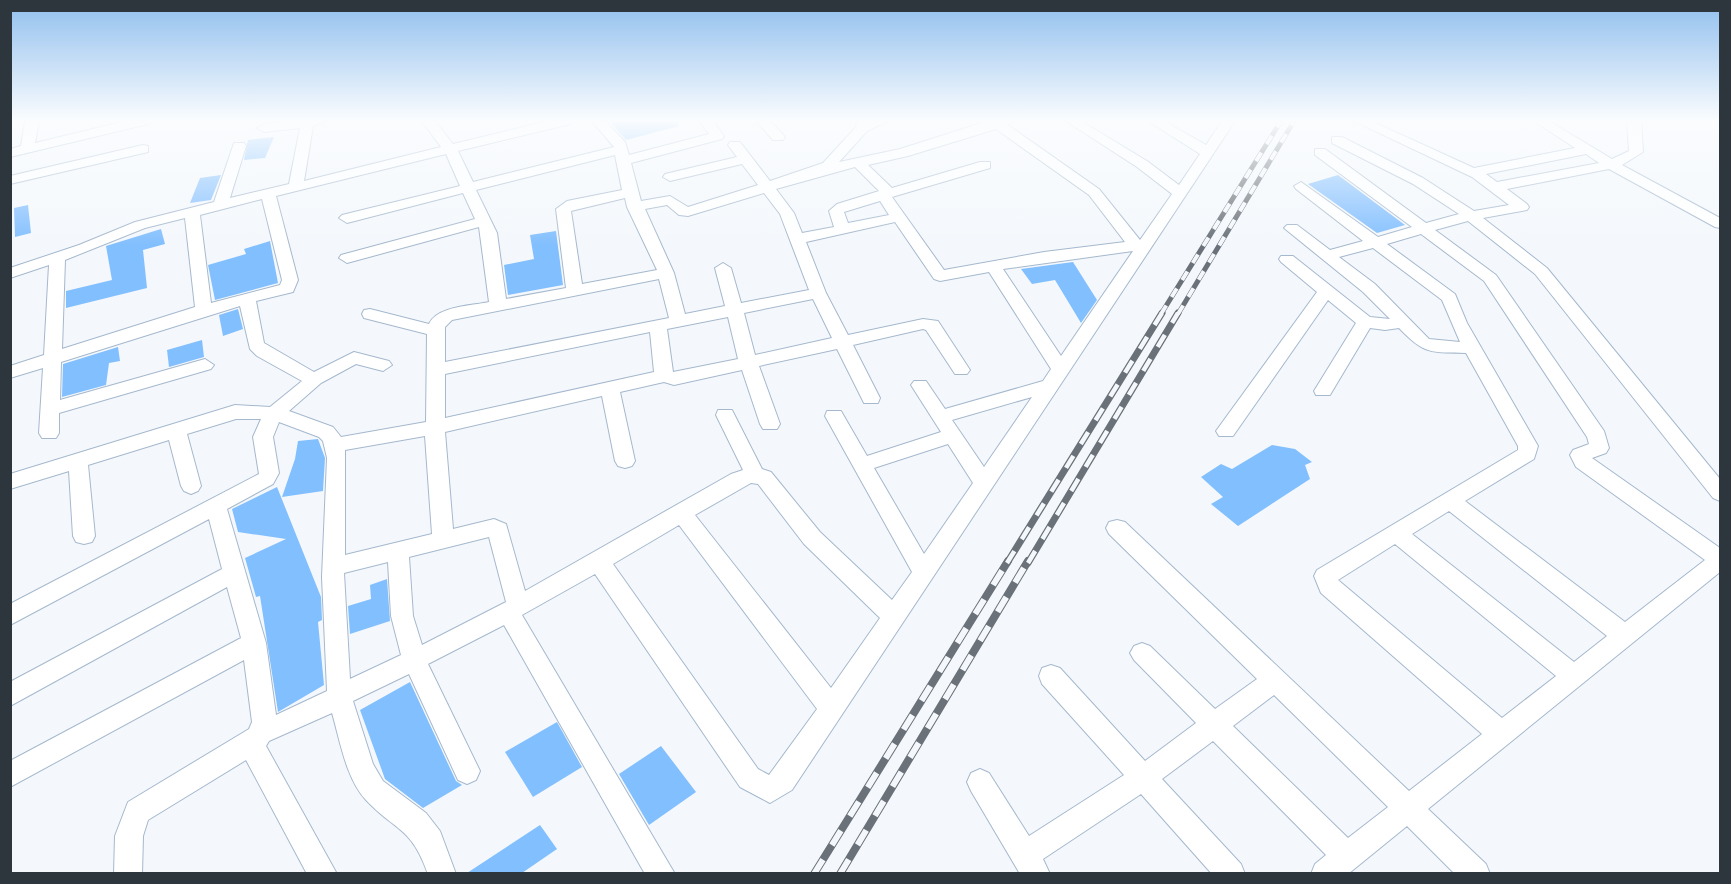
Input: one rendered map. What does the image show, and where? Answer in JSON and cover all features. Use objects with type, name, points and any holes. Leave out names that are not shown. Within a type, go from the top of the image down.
[{"type":"street","points":[[10,180],[86,162]]},
{"type":"street","points":[[221,205],[234,162]]},
{"type":"street","points":[[296,186],[303,162]]},
{"type":"street","points":[[10,273],[140,225],[395,162]]},
{"type":"street","points":[[457,162],[489,233],[498,306]]},
{"type":"street","points":[[347,219],[470,187],[587,162]]},
{"type":"street","points":[[623,162],[632,200],[666,273],[679,323]]},
{"type":"street","points":[[670,177],[731,162]]},
{"type":"street","points":[[748,162],[787,213],[818,293],[871,398]]},
{"type":"street","points":[[575,291],[563,209],[572,204],[670,200],[684,212],[688,212],[769,189],[819,170],[831,162]]},
{"type":"street","points":[[1054,162],[1094,192],[1138,247]]},
{"type":"street","points":[[1139,162],[1179,192]]},
{"type":"street","points":[[600,562],[749,778],[770,790],[783,781],[1054,377],[1138,247],[1200,162]]},
{"type":"street","points":[[1325,873],[1720,559],[1583,462],[1580,455],[1599,448],[1597,436],[1502,293],[1483,271],[1334,162]]},
{"type":"street","points":[[1381,162],[1418,181],[1470,216],[1549,279],[1720,493]]},
{"type":"street","points":[[1329,255],[1470,216],[1522,207],[1473,172],[1451,162]]},
{"type":"street","points":[[1473,172],[1524,162]]},
{"type":"street","points":[[1608,162],[1720,225]]},
{"type":"street","points":[[1496,187],[1617,162]]},
{"type":"street","points":[[819,170],[858,163],[886,194],[940,276],[1138,247]]},
{"type":"street","points":[[843,229],[836,211],[839,209],[985,165]]},
{"type":"street","points":[[1301,186],[1446,295],[1472,348],[1529,450],[1527,454],[1329,573],[1325,580],[1500,733]]},
{"type":"street","points":[[10,372],[204,310],[281,291],[289,285],[268,193]]},
{"type":"street","points":[[192,212],[204,310]]},
{"type":"street","points":[[797,239],[900,217]]},
{"type":"street","points":[[347,258],[484,221]]},
{"type":"street","points":[[1292,228],[1369,288],[1430,346],[1472,348]]},
{"type":"street","points":[[49,432],[57,257]]},
{"type":"street","points":[[1287,259],[1365,322],[1385,325],[1403,322]]},
{"type":"street","points":[[994,267],[1054,377]]},
{"type":"street","points":[[723,268],[748,361],[770,424]]},
{"type":"street","points":[[443,539],[435,457],[436,331],[437,323],[442,317],[666,273]]},
{"type":"street","points":[[1226,432],[1327,290]]},
{"type":"street","points":[[436,370],[679,323],[818,293]]},
{"type":"street","points":[[247,298],[256,345],[263,352],[313,380]]},
{"type":"street","points":[[370,314],[436,331]]},
{"type":"street","points":[[1323,391],[1365,322]]},
{"type":"street","points":[[334,445],[435,427],[664,376],[674,380],[748,361],[928,324],[932,325],[961,370]]},
{"type":"street","points":[[658,327],[664,376]]},
{"type":"street","points":[[10,615],[266,479],[269,473],[263,437],[273,414],[310,386],[313,380],[354,358],[383,365]]},
{"type":"street","points":[[50,409],[205,365]]},
{"type":"street","points":[[939,417],[1054,377]]},
{"type":"street","points":[[920,385],[983,482]]},
{"type":"street","points":[[610,388],[625,461]]},
{"type":"street","points":[[10,482],[235,412],[252,410],[273,414],[326,432],[334,445],[337,458],[333,567],[339,695],[362,769],[374,790],[416,824],[430,841],[442,873]]},
{"type":"street","points":[[725,415],[755,475]]},
{"type":"street","points":[[834,416],[923,571]]},
{"type":"street","points":[[176,430],[191,486]]},
{"type":"street","points":[[862,465],[952,436]]},
{"type":"street","points":[[78,461],[84,536]]},
{"type":"street","points":[[128,873],[129,836],[138,811],[256,737],[513,609],[600,562],[738,480],[755,475],[764,477],[812,538],[892,616]]},
{"type":"street","points":[[1449,500],[1624,635]]},
{"type":"street","points":[[216,507],[254,643],[265,723],[256,737]]},
{"type":"street","points":[[682,513],[831,707]]},
{"type":"street","points":[[333,567],[488,527],[498,530],[513,609],[661,873]]},
{"type":"street","points":[[1117,528],[1476,873]]},
{"type":"street","points":[[1395,532],[1573,675]]},
{"type":"street","points":[[398,550],[402,616],[414,660],[467,771]]},
{"type":"street","points":[[10,695],[234,573]]},
{"type":"street","points":[[10,775],[254,643]]},
{"type":"street","points":[[1142,653],[1346,856]]},
{"type":"street","points":[[1051,676],[1231,873]]},
{"type":"street","points":[[980,782],[1030,864],[1276,679]]},
{"type":"street","points":[[256,737],[323,873]]},
{"type":"building","points":[[221,175],[211,200],[190,203],[200,178]]},
{"type":"building","points":[[1338,175],[1405,225],[1377,233],[1308,184]]},
{"type":"building","points":[[28,205],[31,233],[15,237],[14,208]]},
{"type":"building","points":[[161,229],[165,244],[143,250],[147,288],[66,308],[66,291],[112,280],[106,246]]},
{"type":"building","points":[[556,231],[563,285],[508,295],[504,265],[534,259],[530,235]]},
{"type":"building","points":[[270,241],[278,283],[215,300],[208,265],[246,254],[244,249]]},
{"type":"building","points":[[1073,262],[1097,300],[1081,323],[1055,280],[1032,284],[1021,269]]},
{"type":"building","points":[[238,309],[243,329],[223,336],[219,315]]},
{"type":"building","points":[[202,340],[204,357],[169,367],[167,350]]},
{"type":"building","points":[[118,347],[120,361],[109,363],[106,385],[62,397],[63,364]]},
{"type":"building","points":[[318,439],[325,458],[323,491],[282,497],[295,459],[298,441]]},
{"type":"building","points":[[1272,445],[1295,449],[1312,462],[1305,465],[1310,479],[1238,526],[1211,504],[1223,497],[1201,477],[1221,464],[1232,469]]},
{"type":"building","points":[[277,487],[321,597],[322,620],[318,622],[324,685],[278,712],[260,596],[256,597],[245,558],[286,539],[238,532],[232,509]]},
{"type":"building","points":[[387,579],[390,621],[350,634],[348,606],[371,599],[370,585]]},
{"type":"building","points":[[410,682],[456,781],[462,785],[423,808],[385,779],[360,710]]},
{"type":"building","points":[[557,722],[582,767],[533,797],[505,752]]},
{"type":"building","points":[[661,746],[696,792],[649,825],[619,774]]},
{"type":"building","points":[[540,825],[557,849],[522,873],[467,873]]},
{"type":"railway","points":[[1161,314],[1255,162]]},
{"type":"railway","points":[[1178,314],[1269,162]]},
{"type":"railway","points":[[1007,563],[1162,313]]},
{"type":"railway","points":[[1028,563],[1178,313]]},
{"type":"railway","points":[[814,874],[1008,561]]},
{"type":"railway","points":[[840,874],[1028,561]]}]
